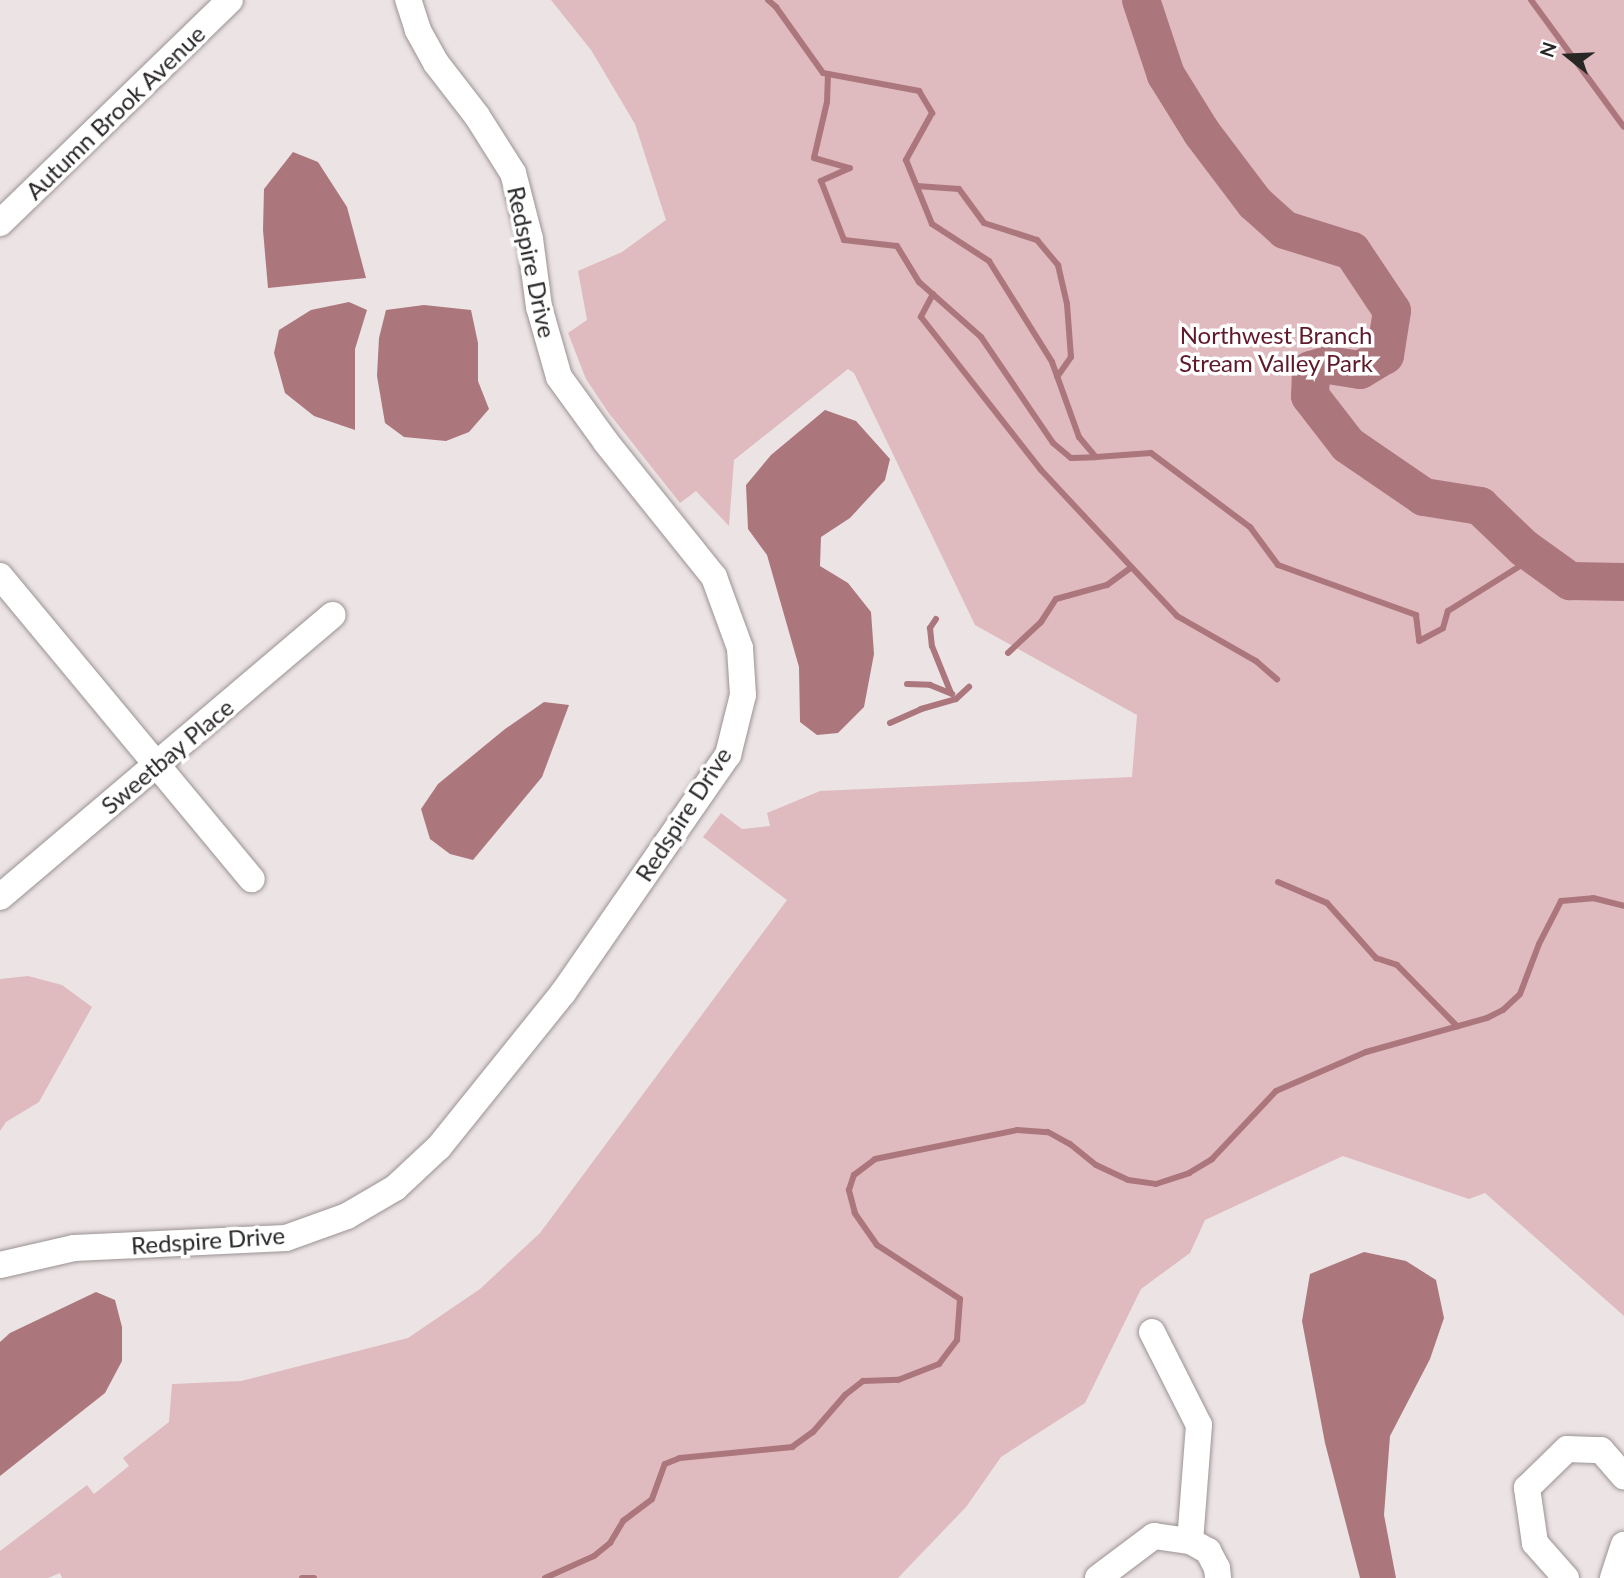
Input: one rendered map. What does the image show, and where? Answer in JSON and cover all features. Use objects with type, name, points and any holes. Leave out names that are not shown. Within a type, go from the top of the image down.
[{"type":"street","name":"Autumn Brook Avenue","points":[[0,223],[230,0]]},
{"type":"street","name":"Redspire Drive","points":[[0,1265],[74,1248],[286,1238],[347,1216],[394,1188],[439,1147],[563,993],[728,755],[743,695],[740,648],[714,577],[606,442],[559,377],[539,307],[530,239],[513,173],[477,116],[436,64],[418,30],[408,0]]},
{"type":"street","points":[[0,576],[253,879]]},
{"type":"street","name":"Sweetbay Place","points":[[0,897],[333,615]]},
{"type":"street","points":[[1153,1332],[1199,1425],[1190,1541]]},
{"type":"street","points":[[1566,1578],[1535,1543],[1527,1488],[1567,1449],[1601,1450],[1624,1476]]},
{"type":"street","points":[[1098,1578],[1154,1536],[1190,1541],[1208,1551],[1217,1568],[1218,1578]]},
{"type":"street","points":[[1613,1578],[1624,1545]]},
{"type":"green space","name":"Northwest Branch Stream Valley Park","points":[[551,0],[1624,0],[1624,1316],[1485,1193],[1469,1199],[1343,1156],[1205,1220],[1190,1253],[1141,1289],[1085,1403],[1001,1457],[966,1507],[898,1578],[62,1578],[60,1573],[48,1578],[0,1578],[0,1551],[87,1485],[94,1494],[129,1466],[123,1458],[169,1422],[172,1384],[241,1381],[408,1338],[480,1289],[540,1233],[787,900],[703,837],[721,813],[742,829],[770,826],[767,813],[820,791],[1132,777],[1137,715],[975,625],[854,373],[848,369],[734,460],[729,526],[696,491],[680,503],[608,412],[586,379],[568,333],[587,320],[578,271],[622,252],[666,220],[635,124],[591,50]]},
{"type":"green space","points":[[28,976],[62,985],[92,1007],[39,1102],[6,1122],[0,1131],[0,979]]},
{"type":"shaded area","points":[[293,152],[318,162],[347,207],[366,278],[268,288],[263,230],[264,189]]},
{"type":"shaded area","points":[[349,302],[367,310],[355,349],[355,430],[314,416],[285,393],[274,353],[279,330],[311,310]]},
{"type":"shaded area","points":[[424,305],[471,310],[478,343],[478,381],[489,409],[469,432],[446,441],[404,437],[385,423],[377,376],[379,338],[386,310]]},
{"type":"shaded area","points":[[825,410],[856,421],[890,459],[885,480],[850,518],[821,537],[820,566],[848,583],[871,612],[874,654],[864,707],[838,733],[817,735],[800,722],[799,667],[767,555],[748,529],[746,485],[771,455]]},
{"type":"shaded area","points":[[544,702],[569,705],[542,777],[473,860],[450,854],[430,839],[421,809],[438,784],[505,729]]},
{"type":"shaded area","points":[[1364,1252],[1406,1261],[1436,1280],[1444,1318],[1430,1359],[1390,1436],[1384,1515],[1396,1578],[1360,1578],[1325,1443],[1302,1321],[1310,1274]]},
{"type":"shaded area","points":[[96,1292],[115,1300],[122,1327],[122,1361],[105,1393],[0,1476],[0,1342],[10,1333]]},
{"type":"waterway","points":[[768,0],[776,7],[823,73],[919,91],[932,113],[906,160],[932,224],[989,261],[1052,362],[1079,437],[1096,457],[1151,453],[1250,527],[1278,565],[1416,615],[1419,641],[1443,628],[1448,611],[1536,556]]},
{"type":"waterway","points":[[1141,0],[1166,75],[1202,133],[1255,203],[1285,230],[1352,251],[1392,311],[1385,355],[1360,370],[1328,365],[1311,370],[1310,396],[1348,445],[1424,497],[1480,506],[1524,548],[1570,581],[1624,582]]},
{"type":"waterway","points":[[1531,0],[1624,127]]},
{"type":"waterway","points":[[828,74],[827,102],[814,158],[850,168],[821,181],[844,240],[897,246],[919,282],[981,337],[1053,443],[1071,458],[1096,457]]},
{"type":"waterway","points":[[917,186],[959,189],[984,223],[1037,240],[1058,265],[1067,304],[1071,357],[1057,377]]},
{"type":"waterway","points":[[933,294],[921,317],[1041,470],[1177,616],[1256,661],[1277,679]]},
{"type":"waterway","points":[[1008,653],[1041,622],[1056,599],[1107,585],[1130,568]]},
{"type":"waterway","points":[[936,619],[930,628],[932,646],[951,693]]},
{"type":"waterway","points":[[907,684],[930,685],[952,694]]},
{"type":"waterway","points":[[890,723],[921,709],[956,699],[969,687]]},
{"type":"waterway","points":[[1278,882],[1327,903],[1376,958],[1397,965],[1457,1026]]},
{"type":"waterway","points":[[545,1578],[594,1556],[610,1543],[623,1521],[652,1499],[665,1464],[680,1458],[792,1447],[813,1432],[845,1395],[863,1381],[898,1380],[939,1364],[957,1340],[960,1299],[877,1245],[855,1213],[849,1190],[854,1175],[875,1159],[1017,1130],[1048,1132],[1070,1144],[1096,1165],[1128,1180],[1156,1184],[1189,1173],[1212,1159],[1276,1091],[1366,1052],[1487,1018],[1503,1010],[1520,994],[1539,944],[1561,901],[1593,898],[1624,906]]},
{"type":"waterway","points":[[302,1578],[314,1578]]}]
